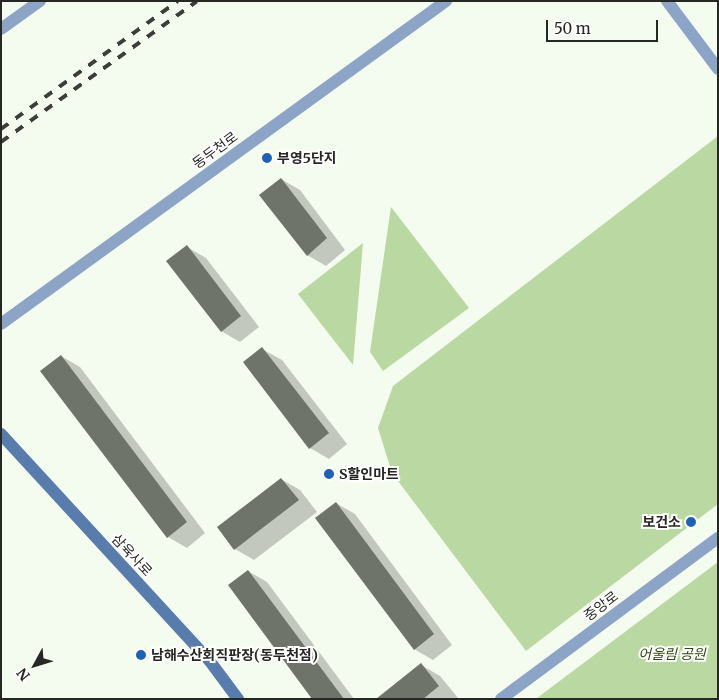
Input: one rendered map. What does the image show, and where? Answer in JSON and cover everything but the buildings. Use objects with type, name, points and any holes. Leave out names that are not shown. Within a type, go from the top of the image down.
[{"type":"main road","name":"삼육사로","points":[[1,434],[208,660],[238,699]]},
{"type":"street","points":[[1,29],[40,1]]},
{"type":"street","name":"동두천로","points":[[1,324],[446,1]]},
{"type":"street","points":[[667,1],[718,69]]},
{"type":"street","name":"중앙로","points":[[501,699],[718,538]]},
{"type":"green space","points":[[718,136],[718,504],[526,651],[392,473],[378,428],[393,386]]},
{"type":"green space","points":[[391,207],[469,308],[383,371],[370,352]]},
{"type":"green space","points":[[363,243],[353,365],[298,294]]},
{"type":"green space","name":"어울림 공원","points":[[718,562],[718,699],[536,699],[545,692]]},
{"type":"railway","points":[[1,129],[178,1]]},
{"type":"railway","points":[[1,142],[197,1]]},
{"type":"place","name":"부영5단지","points":[[267,158]]},
{"type":"place","name":"S할인마트","points":[[329,474]]},
{"type":"place","name":"보건소","points":[[691,522]]},
{"type":"place","name":"남해수산회직판장(동두천점)","points":[[141,655]]}]
